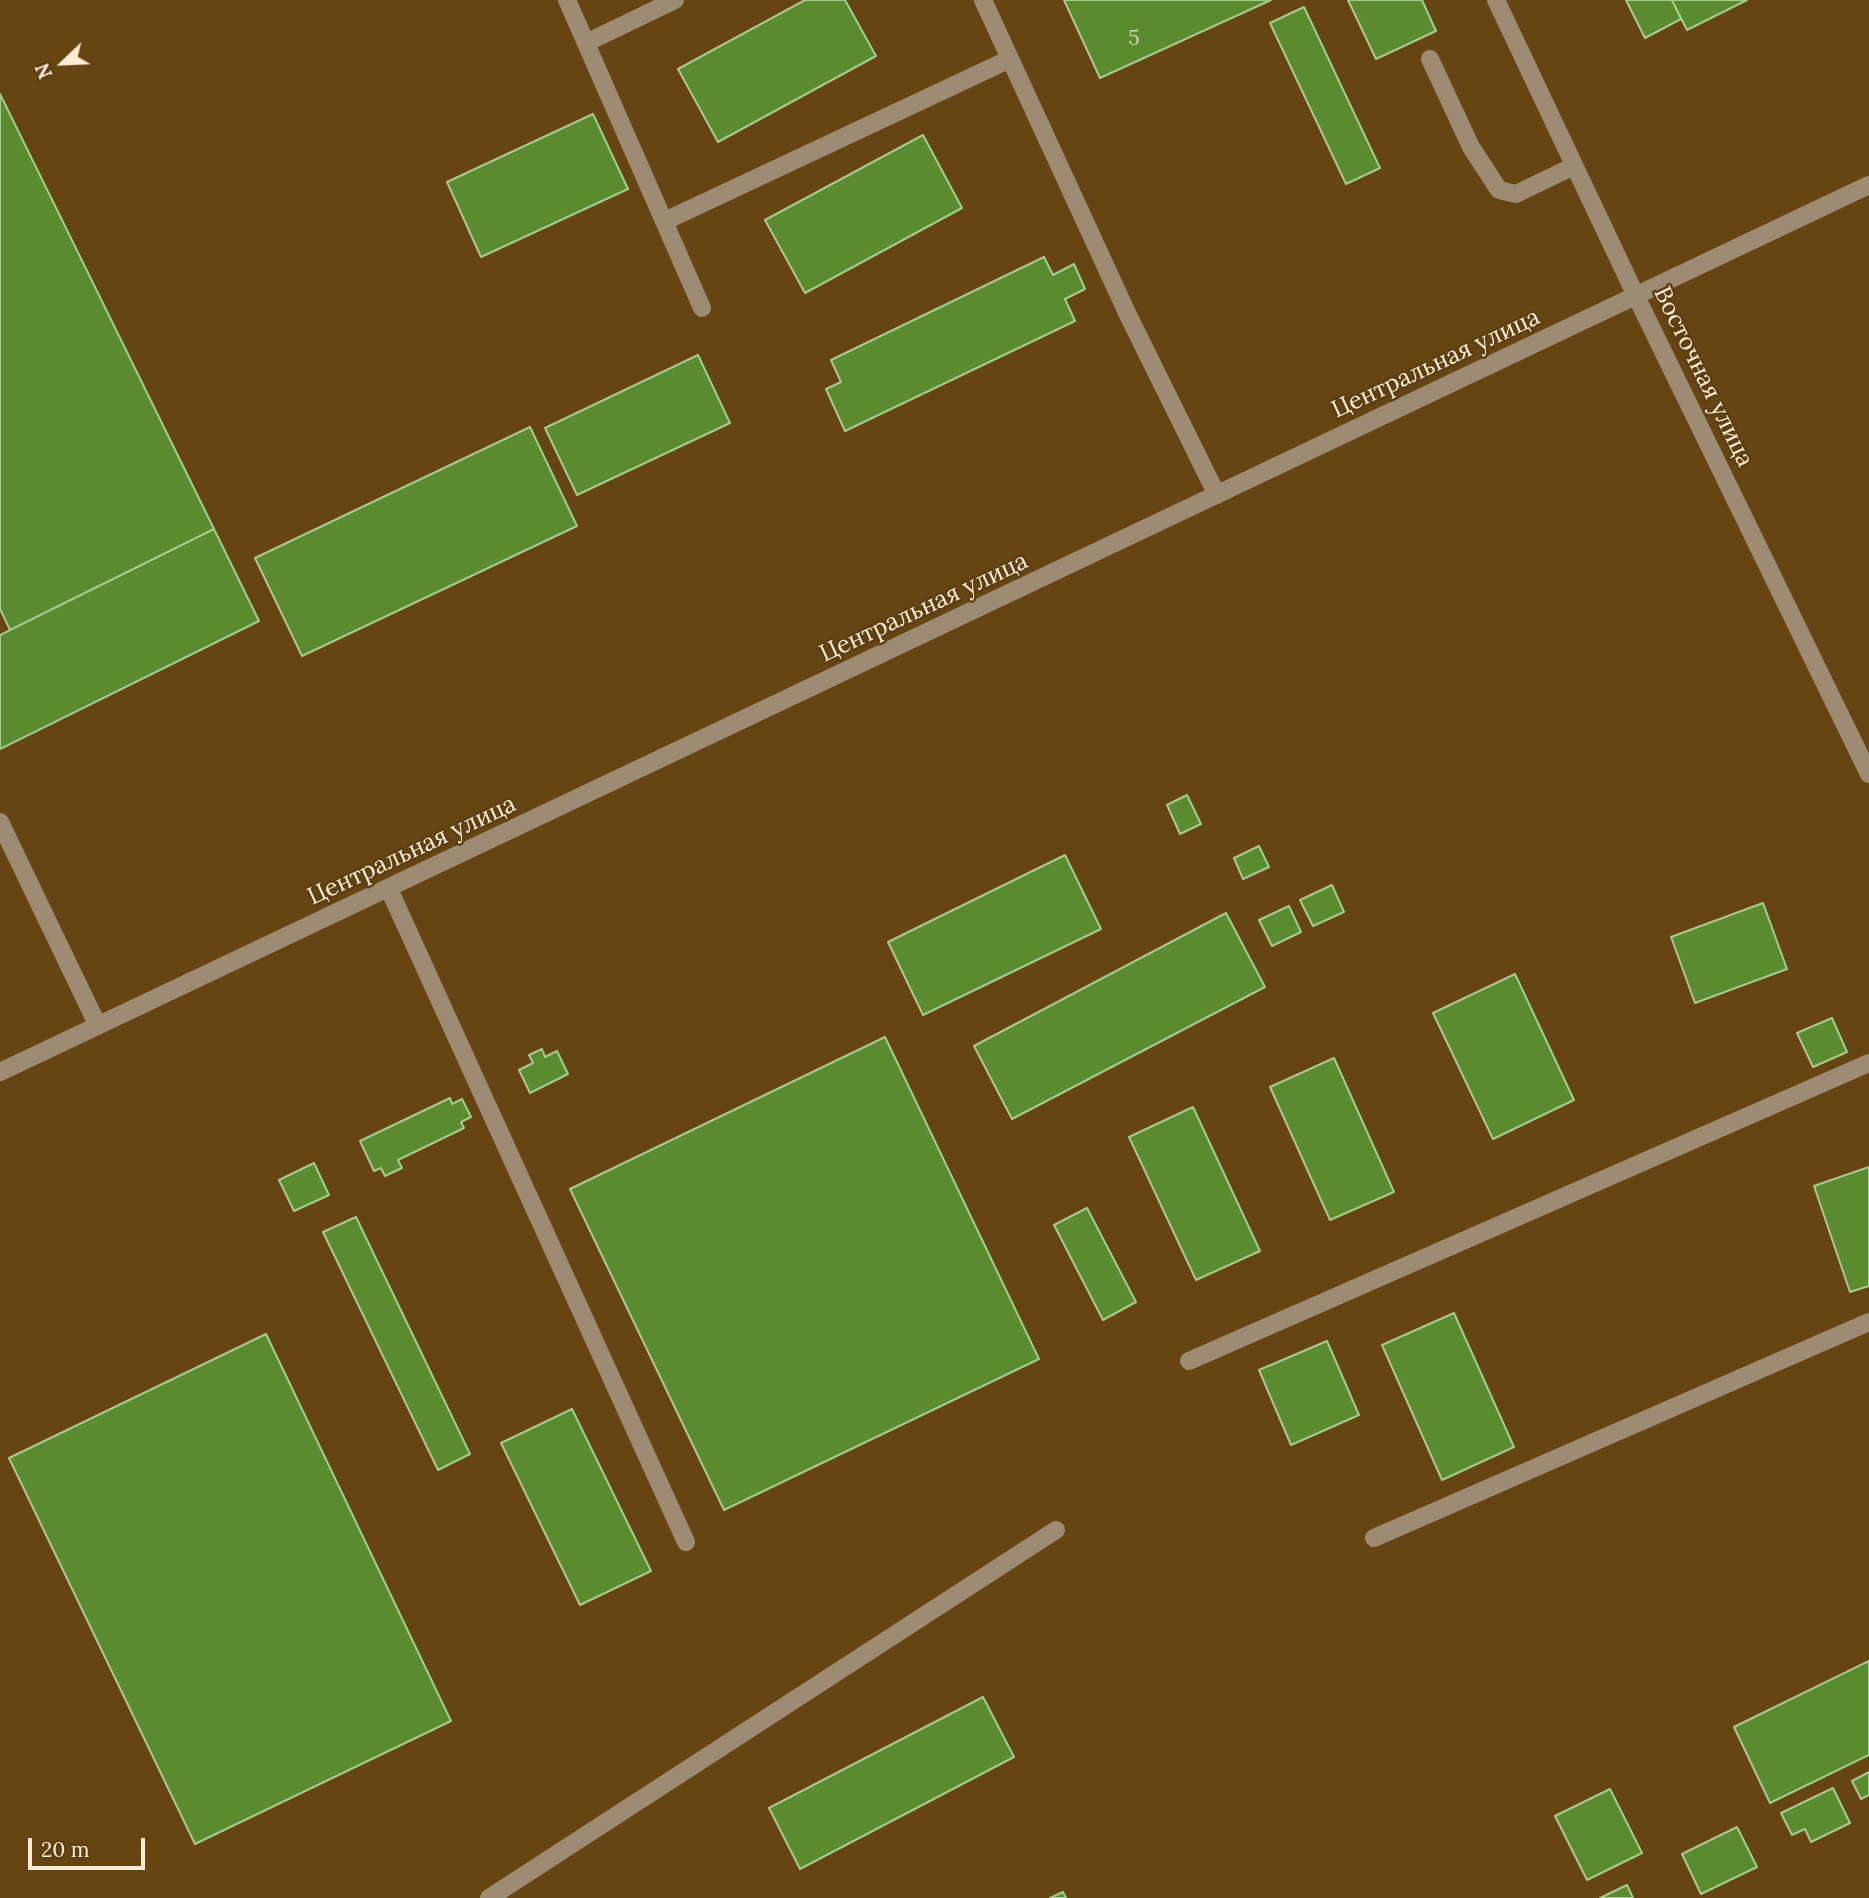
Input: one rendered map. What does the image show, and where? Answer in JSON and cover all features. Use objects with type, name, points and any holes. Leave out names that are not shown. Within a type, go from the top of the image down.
[{"type":"street","points":[[567,0],[702,308]]},
{"type":"street","points":[[586,43],[675,0]]},
{"type":"street","points":[[983,0],[1128,315],[1217,495]]},
{"type":"street","name":"Восточная улица","points":[[1496,0],[1636,296],[1869,774]]},
{"type":"street","points":[[665,221],[1010,59]]},
{"type":"street","points":[[1430,59],[1471,146],[1499,190],[1516,194],[1574,166]]},
{"type":"street","name":"Центральная улица","points":[[0,1072],[1869,185]]},
{"type":"street","points":[[0,822],[98,1026]]},
{"type":"street","points":[[389,888],[686,1542]]},
{"type":"street","points":[[1189,1361],[1869,1063]]},
{"type":"street","points":[[1374,1538],[1869,1322]]},
{"type":"street","points":[[489,1898],[1056,1530]]},
{"type":"shaded area","points":[[0,0],[1869,0],[1869,1898],[0,1898]]},
{"type":"building","points":[[805,0],[845,0],[876,56],[718,142],[678,69]]},
{"type":"building","points":[[1064,0],[1271,0],[1100,78]]},
{"type":"building","points":[[1348,0],[1422,0],[1436,31],[1376,59]]},
{"type":"building","points":[[1626,0],[1672,0],[1681,19],[1645,38]]},
{"type":"building","points":[[1672,0],[1747,0],[1687,30]]},
{"type":"building","points":[[1304,7],[1380,168],[1346,184],[1270,23]]},
{"type":"building","points":[[0,94],[214,529],[10,630],[0,609]]},
{"type":"building","points":[[593,114],[628,189],[481,257],[447,182]]},
{"type":"building","points":[[923,135],[962,208],[805,293],[765,220]]},
{"type":"building","points":[[1044,257],[1053,275],[1074,264],[1085,289],[1065,299],[1075,321],[845,431],[826,389],[841,382],[831,360]]},
{"type":"building","points":[[698,355],[730,423],[577,495],[545,428]]},
{"type":"building","points":[[530,427],[577,526],[302,656],[255,558]]},
{"type":"building","points":[[214,529],[259,621],[0,749],[0,635]]},
{"type":"building","points":[[1187,795],[1201,824],[1180,834],[1167,805]]},
{"type":"building","points":[[1259,846],[1269,867],[1243,879],[1234,858]]},
{"type":"building","points":[[1065,855],[1101,929],[923,1015],[888,942]]},
{"type":"building","points":[[1332,885],[1344,912],[1313,926],[1300,900]]},
{"type":"building","points":[[1763,903],[1787,969],[1695,1003],[1671,937]]},
{"type":"building","points":[[1289,906],[1301,932],[1272,946],[1259,920]]},
{"type":"building","points":[[1226,913],[1265,987],[1012,1119],[974,1046]]},
{"type":"building","points":[[1515,974],[1574,1100],[1493,1139],[1433,1013]]},
{"type":"building","points":[[1832,1018],[1847,1052],[1813,1067],[1797,1033]]},
{"type":"building","points":[[885,1037],[1039,1359],[724,1510],[570,1189]]},
{"type":"building","points":[[542,1049],[545,1057],[557,1051],[568,1074],[530,1093],[519,1070],[533,1063],[529,1055]]},
{"type":"building","points":[[1334,1058],[1394,1192],[1330,1220],[1270,1087]]},
{"type":"building","points":[[450,1098],[452,1104],[462,1099],[471,1117],[461,1122],[464,1128],[398,1160],[402,1168],[385,1176],[381,1168],[374,1171],[360,1141]]},
{"type":"building","points":[[1193,1107],[1260,1251],[1196,1280],[1129,1137]]},
{"type":"building","points":[[314,1163],[329,1195],[294,1211],[279,1180]]},
{"type":"building","points":[[1869,1167],[1869,1286],[1850,1292],[1814,1186]]},
{"type":"building","points":[[1087,1208],[1136,1302],[1103,1320],[1054,1225]]},
{"type":"building","points":[[356,1217],[470,1454],[438,1470],[323,1232]]},
{"type":"building","points":[[1454,1313],[1514,1447],[1442,1480],[1382,1345]]},
{"type":"building","points":[[266,1334],[451,1721],[195,1844],[9,1458]]},
{"type":"building","points":[[1327,1341],[1359,1415],[1291,1445],[1259,1370]]},
{"type":"building","points":[[572,1409],[651,1571],[580,1605],[501,1443]]},
{"type":"building","points":[[1869,1661],[1869,1755],[1770,1803],[1734,1727]]},
{"type":"building","points":[[983,1697],[1014,1757],[800,1869],[769,1808]]},
{"type":"building","points":[[1869,1772],[1869,1795],[1861,1799],[1852,1781]]},
{"type":"building","points":[[1833,1788],[1850,1823],[1811,1842],[1805,1829],[1792,1835],[1781,1813]]},
{"type":"building","points":[[1610,1789],[1642,1853],[1587,1880],[1555,1816]]},
{"type":"building","points":[[1737,1827],[1757,1867],[1701,1894],[1682,1854]]},
{"type":"building","points":[[1627,1885],[1633,1898],[1600,1898]]},
{"type":"building","points":[[1063,1892],[1066,1898],[1050,1898]]}]
